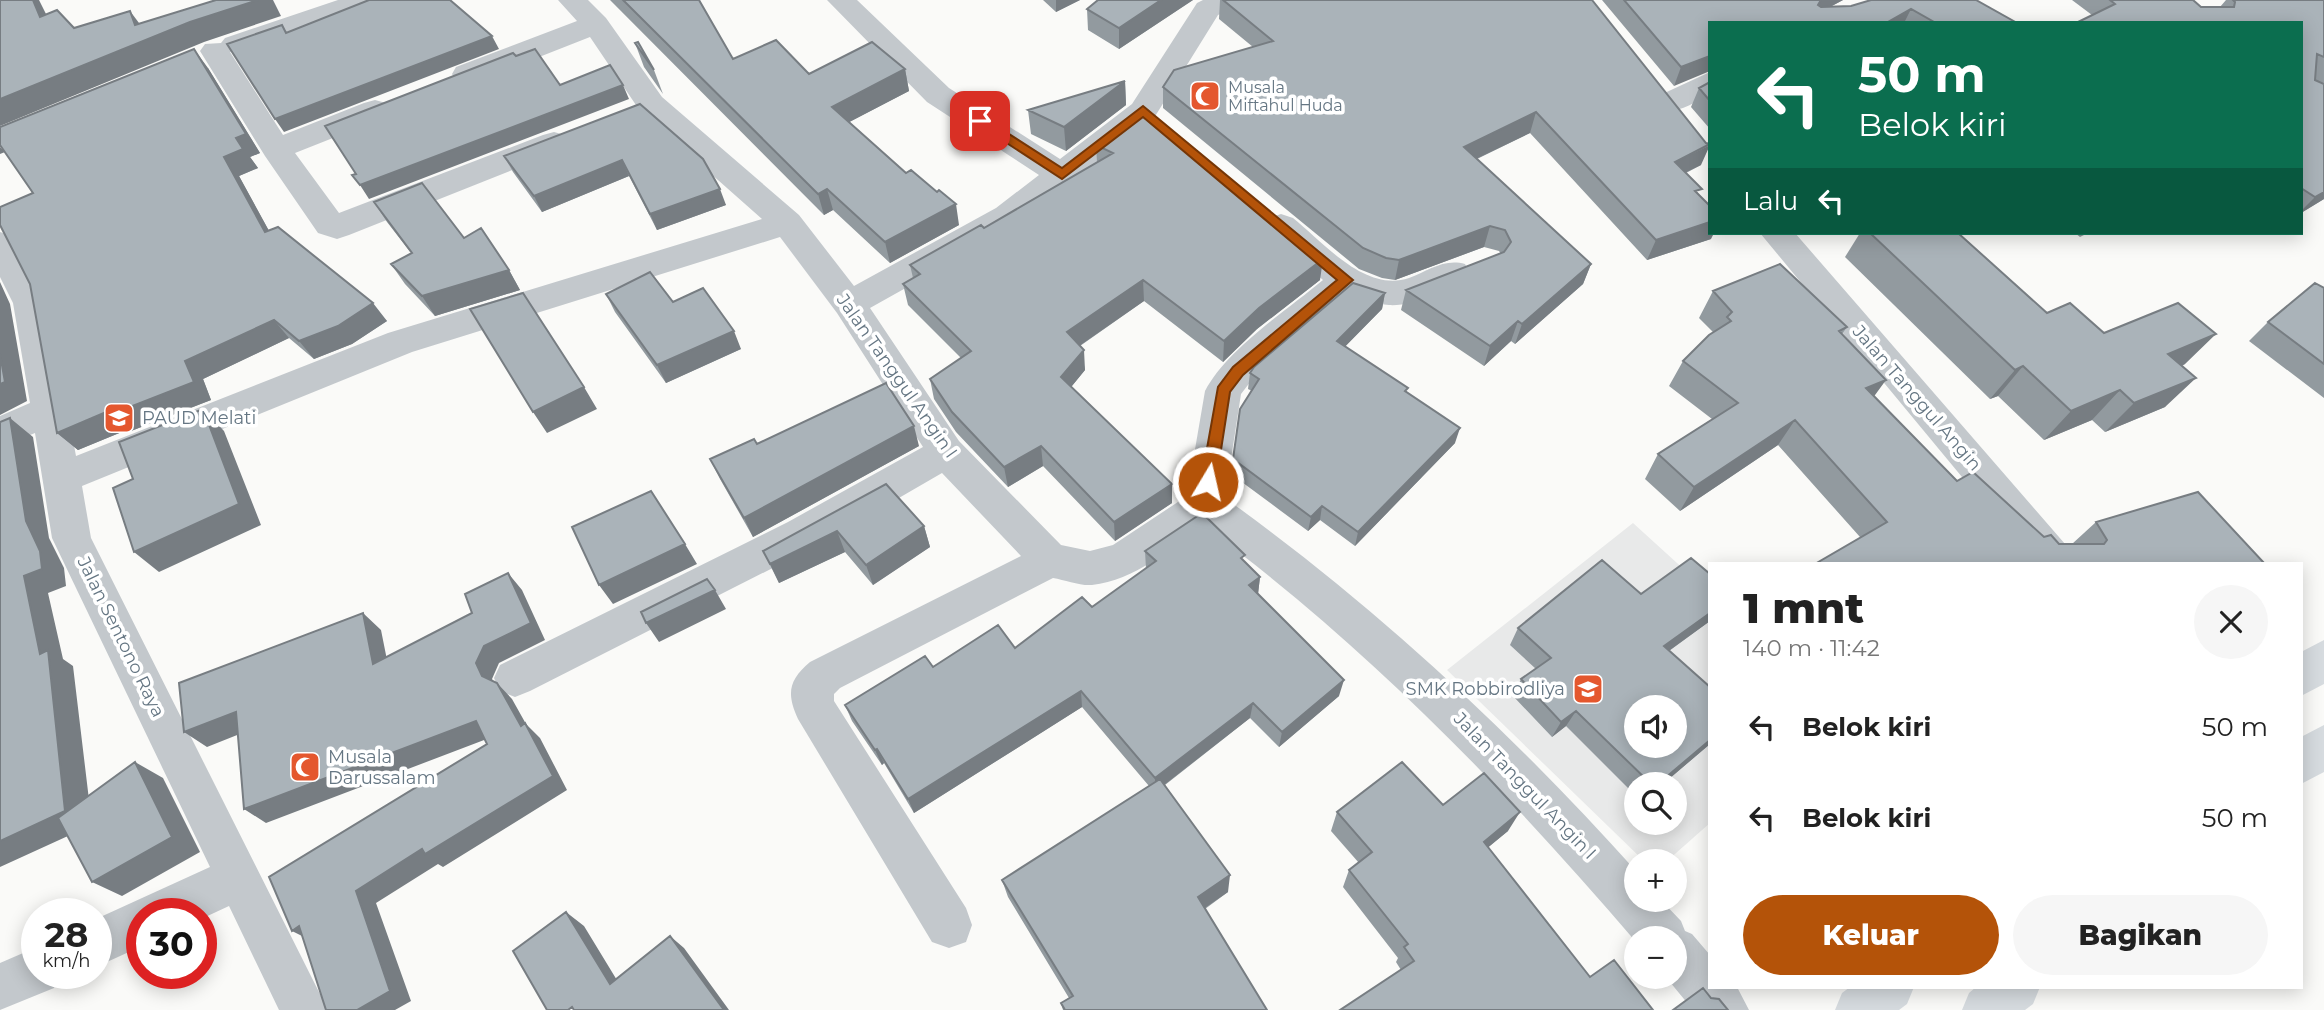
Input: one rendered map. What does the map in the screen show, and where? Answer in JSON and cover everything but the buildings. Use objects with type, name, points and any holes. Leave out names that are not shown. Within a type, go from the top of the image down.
[{"type":"main road","points":[[2303,675],[2324,659]]},
{"type":"main road","points":[[2303,762],[2324,745]]},
{"type":"main road","points":[[1859,1010],[1887,989]]},
{"type":"main road","points":[[1986,1010],[2013,989]]},
{"type":"street","points":[[367,0],[302,10],[204,55],[330,225],[337,227],[575,134]]},
{"type":"street","points":[[841,0],[938,95],[1062,175]]},
{"type":"street","points":[[849,304],[1008,216],[1062,175],[1154,120],[1209,3]]},
{"type":"street","points":[[442,84],[584,12]]},
{"type":"street","name":"Jalan Tanggul Angin I","points":[[584,12],[638,109],[787,223],[849,304],[946,452],[1050,560]]},
{"type":"street","points":[[1669,103],[1708,83]]},
{"type":"street","points":[[276,149],[404,99]]},
{"type":"street","points":[[1261,209],[1346,280],[1376,293],[1397,296],[1485,261]]},
{"type":"street","points":[[61,478],[400,342],[787,223]]},
{"type":"street","name":"Jalan Tanggul Angin","points":[[1778,235],[2057,562]]},
{"type":"street","name":"Jalan Sentono Raya","points":[[0,244],[30,303],[72,538],[303,1010]]},
{"type":"street","points":[[949,925],[813,705],[812,687],[825,675],[1050,560],[1090,568],[1124,559],[1205,505],[1223,391],[1238,371],[1346,280]]},
{"type":"street","points":[[0,432],[49,410]]},
{"type":"street","points":[[515,678],[802,534],[946,452]]},
{"type":"street","name":"Jalan Tanggul Angin I","points":[[1205,505],[1265,547],[1443,700],[1600,864],[1654,926]]},
{"type":"street","points":[[194,898],[239,877]]},
{"type":"street","points":[[1687,965],[1725,1010]]},
{"type":"street","points":[[0,988],[21,978]]},
{"type":"shaded area","name":"SMK Robbirodliya","points":[[1633,523],[1708,591],[1708,825],[1681,849],[1632,849],[1447,670]]},
{"type":"place","name":"Musala Miftahul Huda","points":[[1205,96]]},
{"type":"place","name":"PAUD Melati","points":[[119,418]]},
{"type":"place","name":"SMK Robbirodliya","points":[[1588,689]]},
{"type":"place","name":"Musala Darussalam","points":[[305,767]]},
{"type":"route","points":[[980,121],[1062,175],[1143,111],[1346,280],[1238,371],[1223,391],[1208,482]]}]
